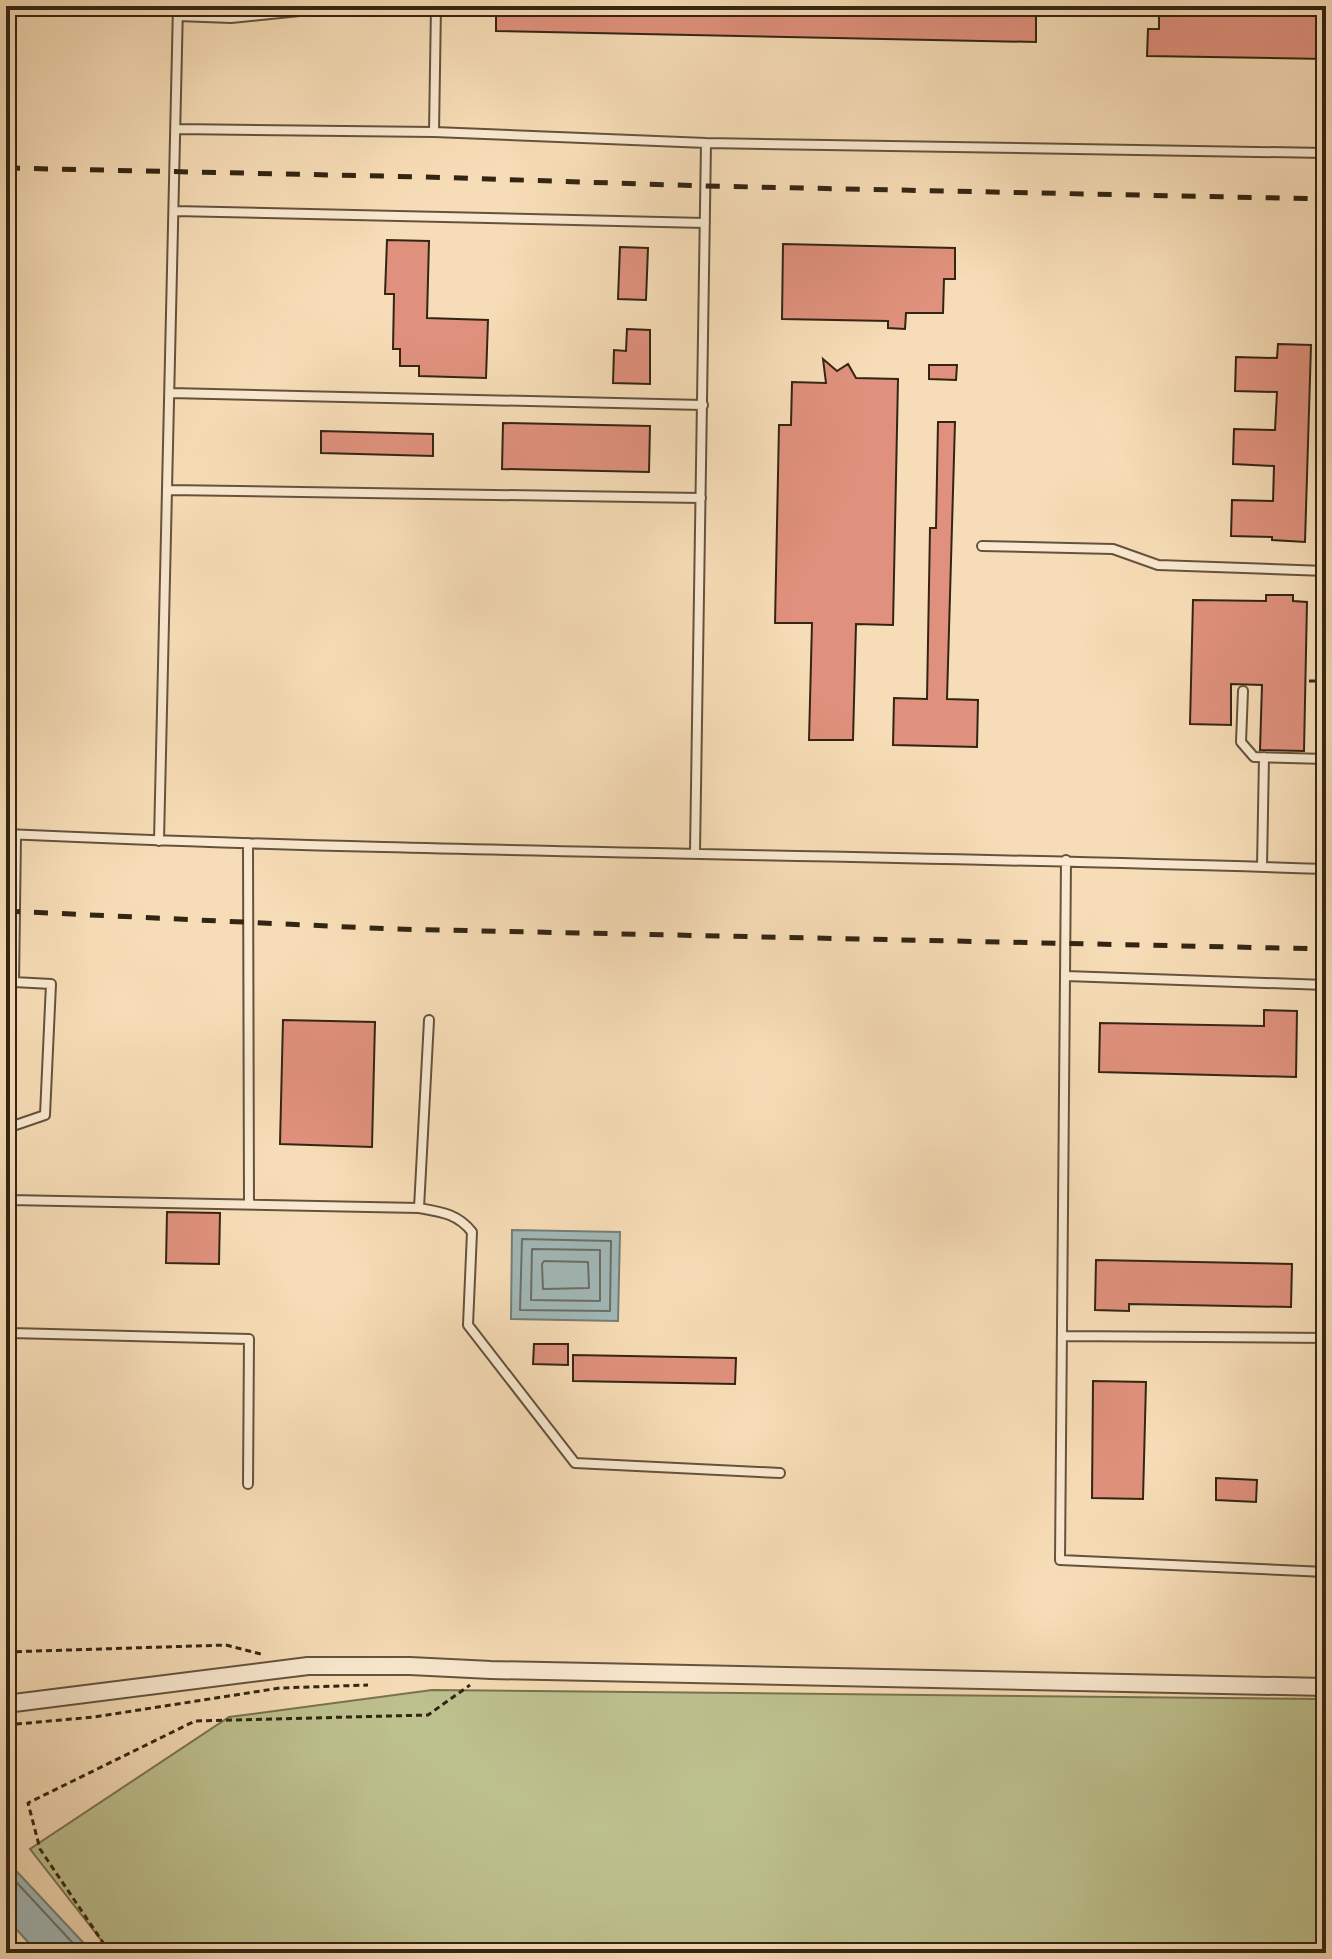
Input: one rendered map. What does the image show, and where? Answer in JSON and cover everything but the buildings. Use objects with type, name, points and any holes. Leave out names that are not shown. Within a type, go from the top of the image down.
[{"type":"street","points":[[6,1704],[308,1666],[1326,1687]]},
{"type":"lane","points":[[159,841],[178,6]]},
{"type":"lane","points":[[178,16],[231,18],[348,6]]},
{"type":"lane","points":[[434,132],[436,6]]},
{"type":"lane","points":[[176,129],[434,132],[706,143],[1326,153]]},
{"type":"lane","points":[[695,852],[706,143]]},
{"type":"lane","points":[[174,211],[705,223]]},
{"type":"lane","points":[[170,393],[703,405]]},
{"type":"lane","points":[[168,490],[701,498]]},
{"type":"lane","points":[[982,546],[1113,549],[1158,565],[1326,571]]},
{"type":"lane","points":[[1243,691],[1241,742],[1254,757],[1326,759]]},
{"type":"lane","points":[[1262,867],[1264,757]]},
{"type":"lane","points":[[248,1484],[249,1339],[11,1333],[7,1128],[45,1115],[51,984],[14,982],[11,835],[1326,869]]},
{"type":"lane","points":[[248,843],[249,1204]]},
{"type":"lane","points":[[1066,860],[1060,1560],[1326,1572]]},
{"type":"lane","points":[[1066,976],[1326,985]]},
{"type":"lane","points":[[419,1208],[429,1020]]},
{"type":"lane","points":[[9,1200],[419,1208],[447,1213],[463,1220],[472,1232],[468,1325],[575,1463],[780,1473]]},
{"type":"lane","points":[[1064,1336],[1326,1338]]},
{"type":"path","points":[[1309,681],[1326,681]]},
{"type":"path","points":[[6,1652],[226,1645],[267,1656]]},
{"type":"path","points":[[110,1953],[40,1849],[28,1803],[195,1721],[428,1715],[491,1670]]},
{"type":"path","points":[[6,1725],[94,1717],[280,1688],[368,1685]]},
{"type":"green space","points":[[432,1690],[1326,1699],[1326,1953],[101,1953],[105,1945],[30,1849],[229,1717]]},
{"type":"water","points":[[512,1230],[620,1232],[618,1321],[511,1319]]},
{"type":"water","points":[[6,1860],[93,1953],[38,1953],[6,1918]]},
{"type":"railway","points":[[6,168],[1326,199]]},
{"type":"railway","points":[[6,911],[392,929],[1326,949]]}]
